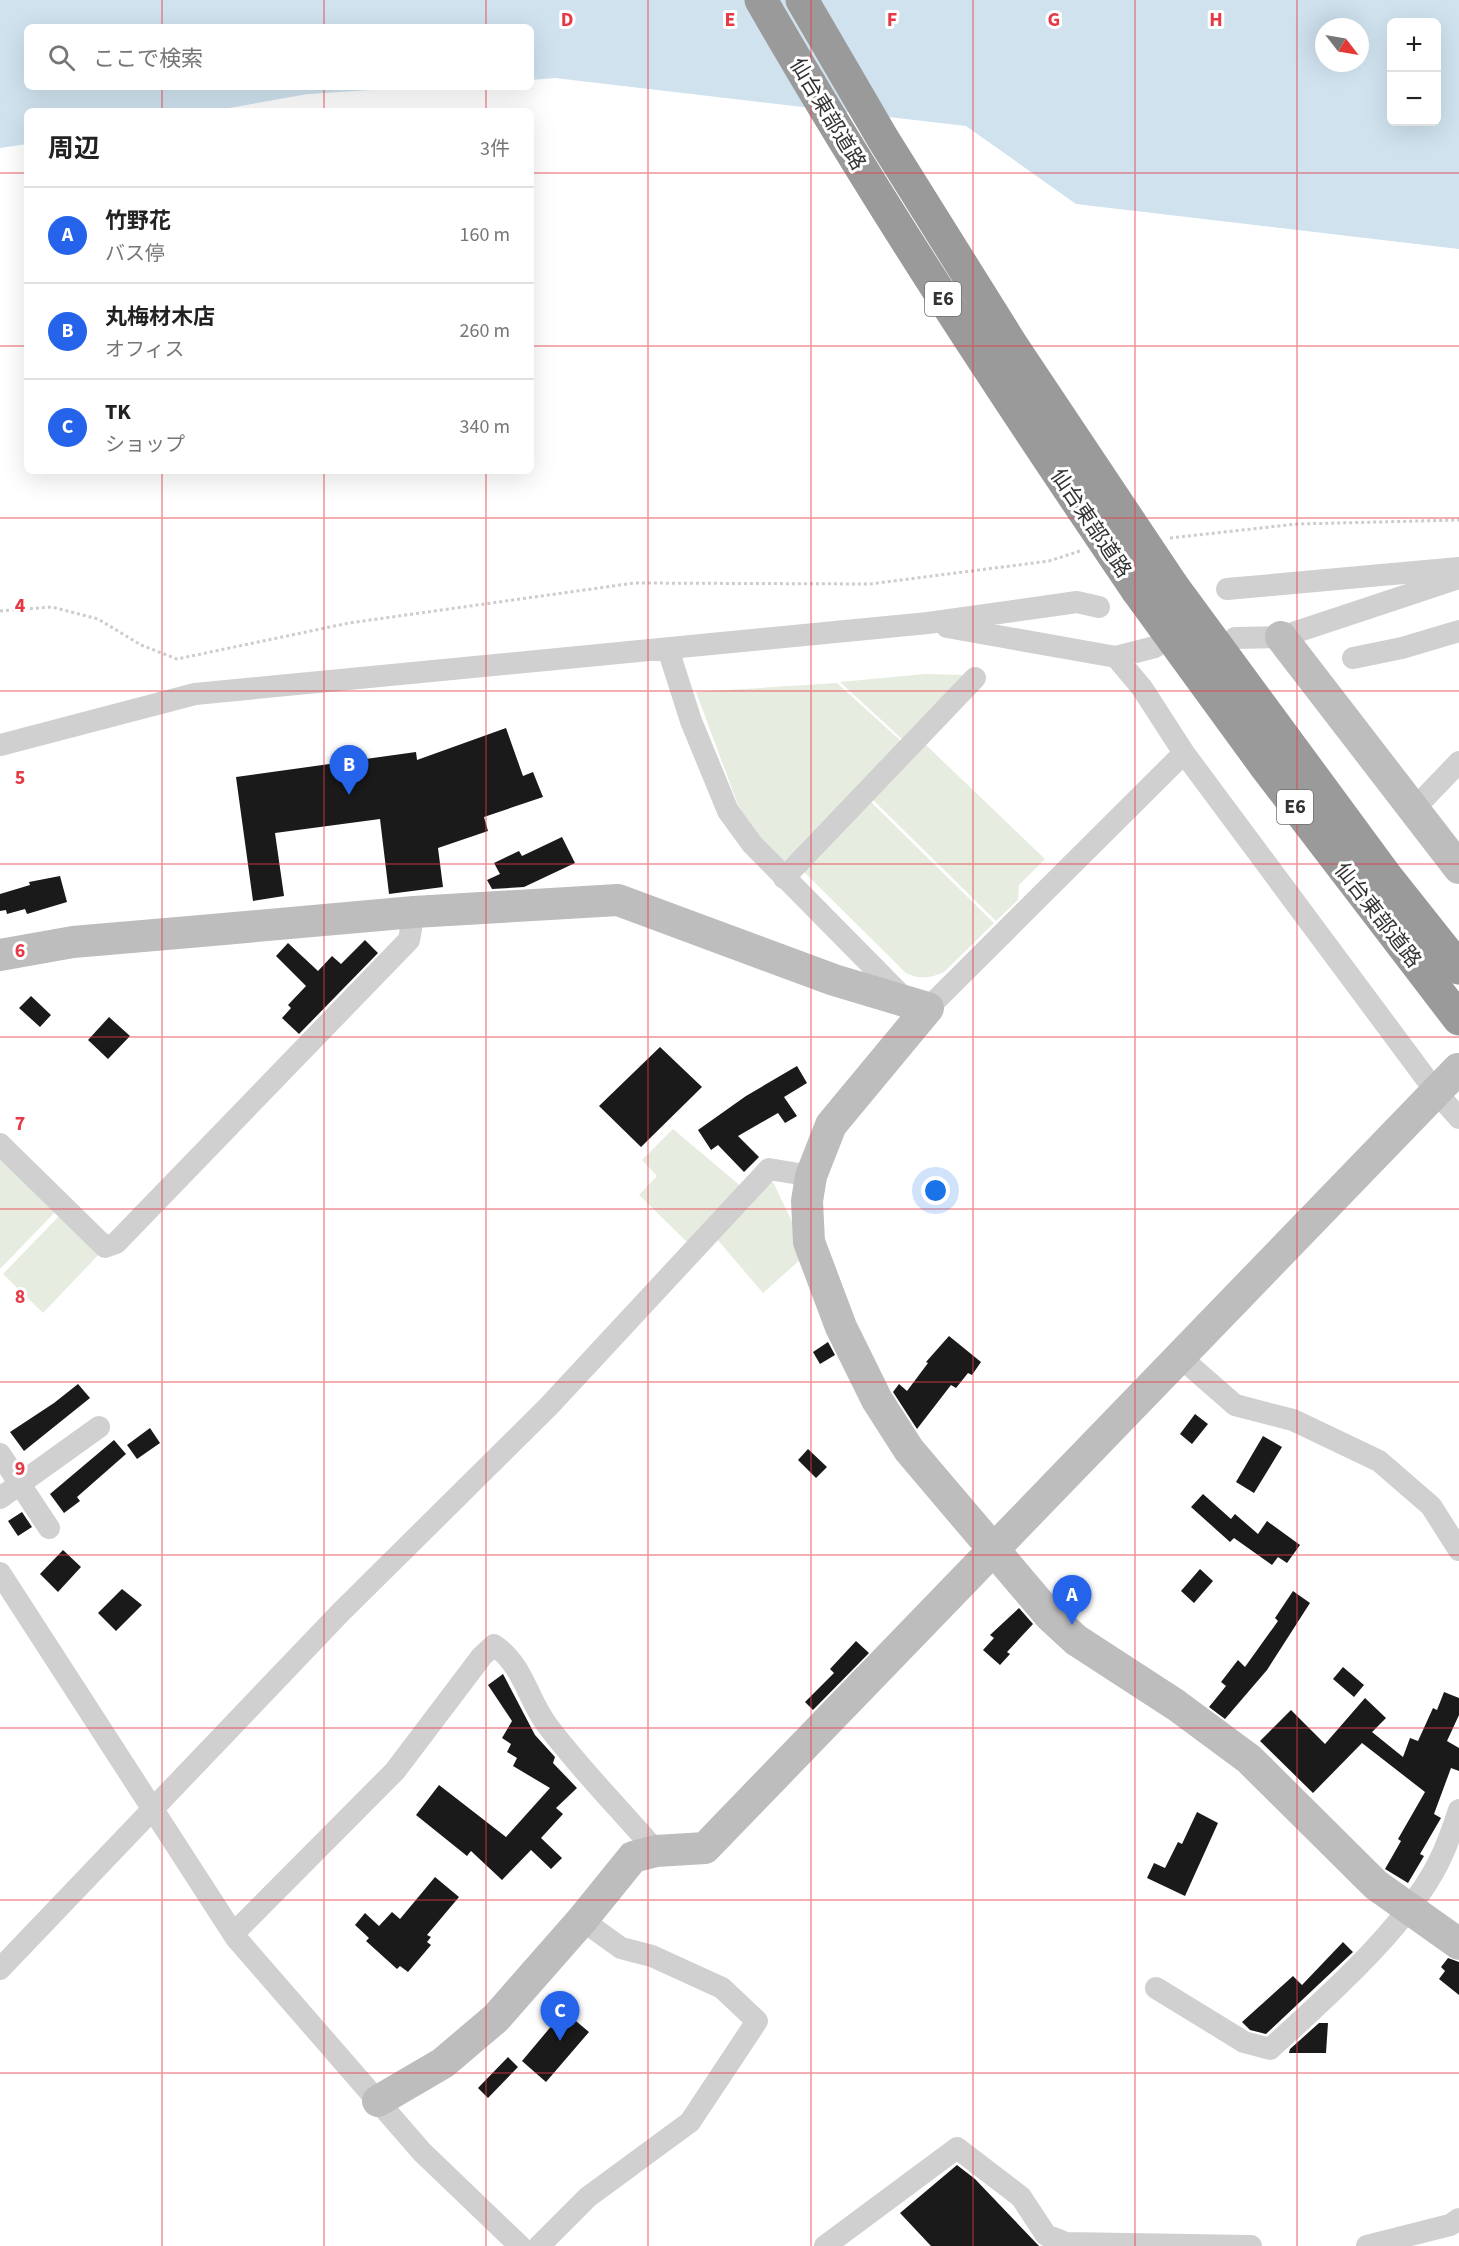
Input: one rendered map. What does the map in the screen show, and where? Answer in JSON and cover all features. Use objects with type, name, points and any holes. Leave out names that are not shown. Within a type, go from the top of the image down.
[{"type":"highway","name":"仙台東部道路","points":[[761,0],[854,157],[987,369],[1137,590],[1266,767],[1459,1019]]},
{"type":"highway","name":"仙台東部道路","points":[[802,0],[883,139],[1012,347],[1172,585],[1386,876],[1459,968]]},
{"type":"street","points":[[1227,589],[1459,568]]},
{"type":"street","points":[[1235,638],[1281,637],[1459,578]]},
{"type":"street","points":[[0,745],[195,694],[928,623],[1077,602],[1099,607]]},
{"type":"street","points":[[928,623],[1116,657],[1155,647]]},
{"type":"street","points":[[1353,658],[1402,648],[1459,631]]},
{"type":"street","points":[[1281,637],[1459,868]]},
{"type":"street","points":[[668,649],[691,721],[728,811],[752,844],[784,878],[919,1005]]},
{"type":"street","points":[[1116,657],[1142,688],[1184,753],[1436,1092],[1459,1118]]},
{"type":"street","points":[[784,878],[975,678]]},
{"type":"street","points":[[1184,753],[919,1005],[831,1125],[811,1176],[807,1201],[810,1242],[841,1327],[877,1400],[909,1450],[1050,1616],[1076,1640],[1176,1705],[1249,1759],[1376,1885],[1459,1944]]},
{"type":"street","points":[[1414,809],[1459,762]]},
{"type":"street","points":[[0,955],[85,941],[414,912],[618,900],[834,980],[919,1005]]},
{"type":"street","points":[[0,1144],[105,1247],[116,1243],[409,940],[414,912]]},
{"type":"street","points":[[378,2101],[443,2063],[496,2018],[582,1920],[633,1857],[656,1851],[705,1848],[1458,1069]]},
{"type":"street","points":[[0,1969],[340,1613],[548,1407],[769,1169],[811,1176]]},
{"type":"street","points":[[1179,1356],[1235,1405],[1293,1420],[1379,1461],[1431,1506],[1459,1550]]},
{"type":"street","points":[[0,1498],[99,1427]]},
{"type":"street","points":[[0,1454],[50,1528]]},
{"type":"street","points":[[0,1573],[234,1934],[422,2152],[520,2246]]},
{"type":"street","points":[[234,1934],[395,1771],[483,1656],[494,1645],[503,1651],[525,1679],[534,1707],[564,1746],[656,1851]]},
{"type":"street","points":[[1156,1988],[1244,2042],[1270,2049],[1328,1997],[1409,1908],[1443,1855],[1459,1810]]},
{"type":"street","points":[[539,2246],[588,2197],[690,2122],[757,2021],[722,1988],[652,1956],[621,1948],[582,1920]]},
{"type":"street","points":[[825,2246],[957,2148],[1021,2197],[1046,2235],[1066,2242],[1251,2246]]},
{"type":"street","points":[[1367,2246],[1450,2224],[1459,2219]]},
{"type":"path","points":[[1170,538],[1297,524],[1459,520]]},
{"type":"path","points":[[0,611],[52,607],[98,619],[141,645],[177,659],[349,623],[634,583],[870,584],[1049,561],[1088,550]]},
{"type":"shaded area","points":[[925,674],[966,675],[903,740],[840,682]]},
{"type":"shaded area","points":[[837,683],[902,742],[789,859],[782,862],[751,829],[738,805],[696,692]]},
{"type":"shaded area","points":[[925,744],[1045,859],[1019,885],[1018,900],[996,921],[872,799]]},
{"type":"shaded area","points":[[870,801],[994,923],[944,972],[930,977],[906,973],[803,871]]},
{"type":"shaded area","points":[[673,1129],[743,1188],[690,1245],[639,1195],[657,1176],[642,1160]]},
{"type":"shaded area","points":[[0,1153],[58,1209],[0,1269]]},
{"type":"shaded area","points":[[773,1182],[796,1230],[801,1259],[763,1293],[716,1238],[766,1186]]},
{"type":"shaded area","points":[[62,1213],[102,1251],[43,1313],[3,1274]]},
{"type":"water","points":[[0,0],[1459,0],[1459,249],[1076,204],[966,126],[555,78],[534,80],[534,24],[24,24],[24,90],[370,90],[308,94],[229,108],[24,108],[24,144],[0,148]]},
{"type":"building","points":[[506,728],[523,776],[533,772],[543,797],[484,817],[488,831],[438,848],[443,887],[389,894],[380,819],[275,833],[284,896],[253,901],[236,777],[416,752],[417,760]]},
{"type":"building","points":[[562,837],[575,863],[524,887],[492,889],[487,880],[500,874],[494,863],[519,851],[522,856]]},
{"type":"building","points":[[60,876],[67,902],[27,914],[25,909],[7,914],[6,910],[0,911],[0,894],[30,885],[29,882]]},
{"type":"building","points":[[365,940],[378,953],[299,1034],[282,1018],[291,1008],[288,1005],[306,986],[276,956],[288,943],[318,971],[332,956],[341,964]]},
{"type":"building","points":[[31,996],[51,1015],[40,1027],[19,1008]]},
{"type":"building","points":[[109,1017],[130,1036],[108,1059],[88,1040]]},
{"type":"building","points":[[660,1047],[702,1087],[641,1147],[599,1106]]},
{"type":"building","points":[[797,1066],[807,1083],[784,1097],[797,1116],[785,1123],[778,1113],[738,1136],[759,1157],[744,1172],[718,1145],[711,1150],[698,1130],[746,1096]]},
{"type":"building","points":[[949,1336],[981,1362],[972,1375],[968,1373],[956,1388],[951,1385],[917,1429],[893,1392],[899,1384],[907,1391],[928,1363],[926,1362]]},
{"type":"building","points":[[828,1342],[835,1355],[820,1364],[813,1352]]},
{"type":"building","points":[[78,1384],[90,1398],[24,1451],[10,1432]]},
{"type":"building","points":[[1195,1414],[1208,1424],[1192,1444],[1180,1434]]},
{"type":"building","points":[[150,1428],[160,1443],[137,1459],[127,1445]]},
{"type":"building","points":[[1263,1436],[1282,1447],[1254,1493],[1236,1482]]},
{"type":"building","points":[[114,1440],[126,1454],[77,1497],[80,1501],[64,1513],[50,1494]]},
{"type":"building","points":[[808,1449],[827,1467],[816,1478],[798,1460]]},
{"type":"building","points":[[1203,1494],[1231,1519],[1235,1514],[1258,1534],[1267,1521],[1300,1545],[1287,1563],[1278,1557],[1272,1565],[1234,1538],[1230,1542],[1191,1507]]},
{"type":"building","points":[[22,1512],[32,1527],[18,1536],[8,1521]]},
{"type":"building","points":[[63,1550],[81,1567],[58,1592],[40,1574]]},
{"type":"building","points":[[1200,1569],[1213,1581],[1194,1603],[1181,1591]]},
{"type":"building","points":[[122,1589],[142,1605],[116,1631],[98,1613]]},
{"type":"building","points":[[1293,1591],[1310,1603],[1267,1670],[1225,1719],[1209,1707],[1226,1686],[1221,1682],[1238,1660],[1245,1667],[1278,1621],[1275,1618]]},
{"type":"building","points":[[1019,1608],[1033,1624],[1007,1652],[1010,1654],[1000,1665],[983,1650],[994,1638],[990,1635]]},
{"type":"building","points":[[856,1641],[869,1653],[813,1710],[805,1702],[834,1673],[830,1669]]},
{"type":"building","points":[[1343,1667],[1364,1685],[1354,1697],[1333,1679]]},
{"type":"building","points":[[503,1674],[535,1735],[555,1757],[553,1763],[577,1788],[556,1808],[563,1814],[541,1838],[562,1858],[551,1869],[531,1850],[502,1880],[471,1851],[467,1856],[416,1815],[439,1785],[506,1837],[550,1788],[513,1766],[517,1758],[507,1752],[511,1744],[502,1738],[512,1721],[488,1685]]},
{"type":"building","points":[[1444,1692],[1459,1698],[1459,1715],[1447,1741],[1459,1748],[1459,1771],[1451,1768],[1434,1814],[1441,1818],[1420,1854],[1424,1856],[1408,1883],[1385,1869],[1401,1841],[1398,1839],[1425,1792],[1362,1743],[1313,1793],[1260,1741],[1291,1710],[1325,1744],[1365,1698],[1386,1718],[1372,1732],[1403,1757],[1410,1738],[1418,1741],[1433,1708],[1437,1710]]},
{"type":"building","points":[[1197,1812],[1218,1823],[1185,1896],[1147,1878],[1154,1863],[1165,1868],[1178,1842],[1182,1844]]},
{"type":"building","points":[[435,1877],[459,1897],[427,1935],[431,1937],[427,1942],[431,1945],[408,1972],[400,1966],[397,1969],[366,1941],[369,1938],[355,1925],[365,1913],[379,1926],[392,1912],[400,1919]]},
{"type":"building","points":[[1343,1942],[1353,1952],[1266,2034],[1250,2030],[1242,2022],[1293,1976],[1302,1985]]},
{"type":"building","points":[[1448,1958],[1459,1962],[1459,1995],[1439,1979],[1445,1971],[1441,1967]]},
{"type":"building","points":[[564,2011],[589,2032],[546,2082],[522,2061]]},
{"type":"building","points":[[1319,2023],[1328,2023],[1326,2053],[1289,2053],[1290,2049]]},
{"type":"building","points":[[508,2057],[518,2067],[488,2098],[478,2088]]},
{"type":"building","points":[[957,2165],[975,2179],[1039,2246],[931,2246],[900,2213]]},
{"type":"place","name":"丸梅材木店","points":[[349,795]]},
{"type":"place","name":"竹野花","points":[[1072,1625]]},
{"type":"place","name":"TK","points":[[560,2041]]}]
